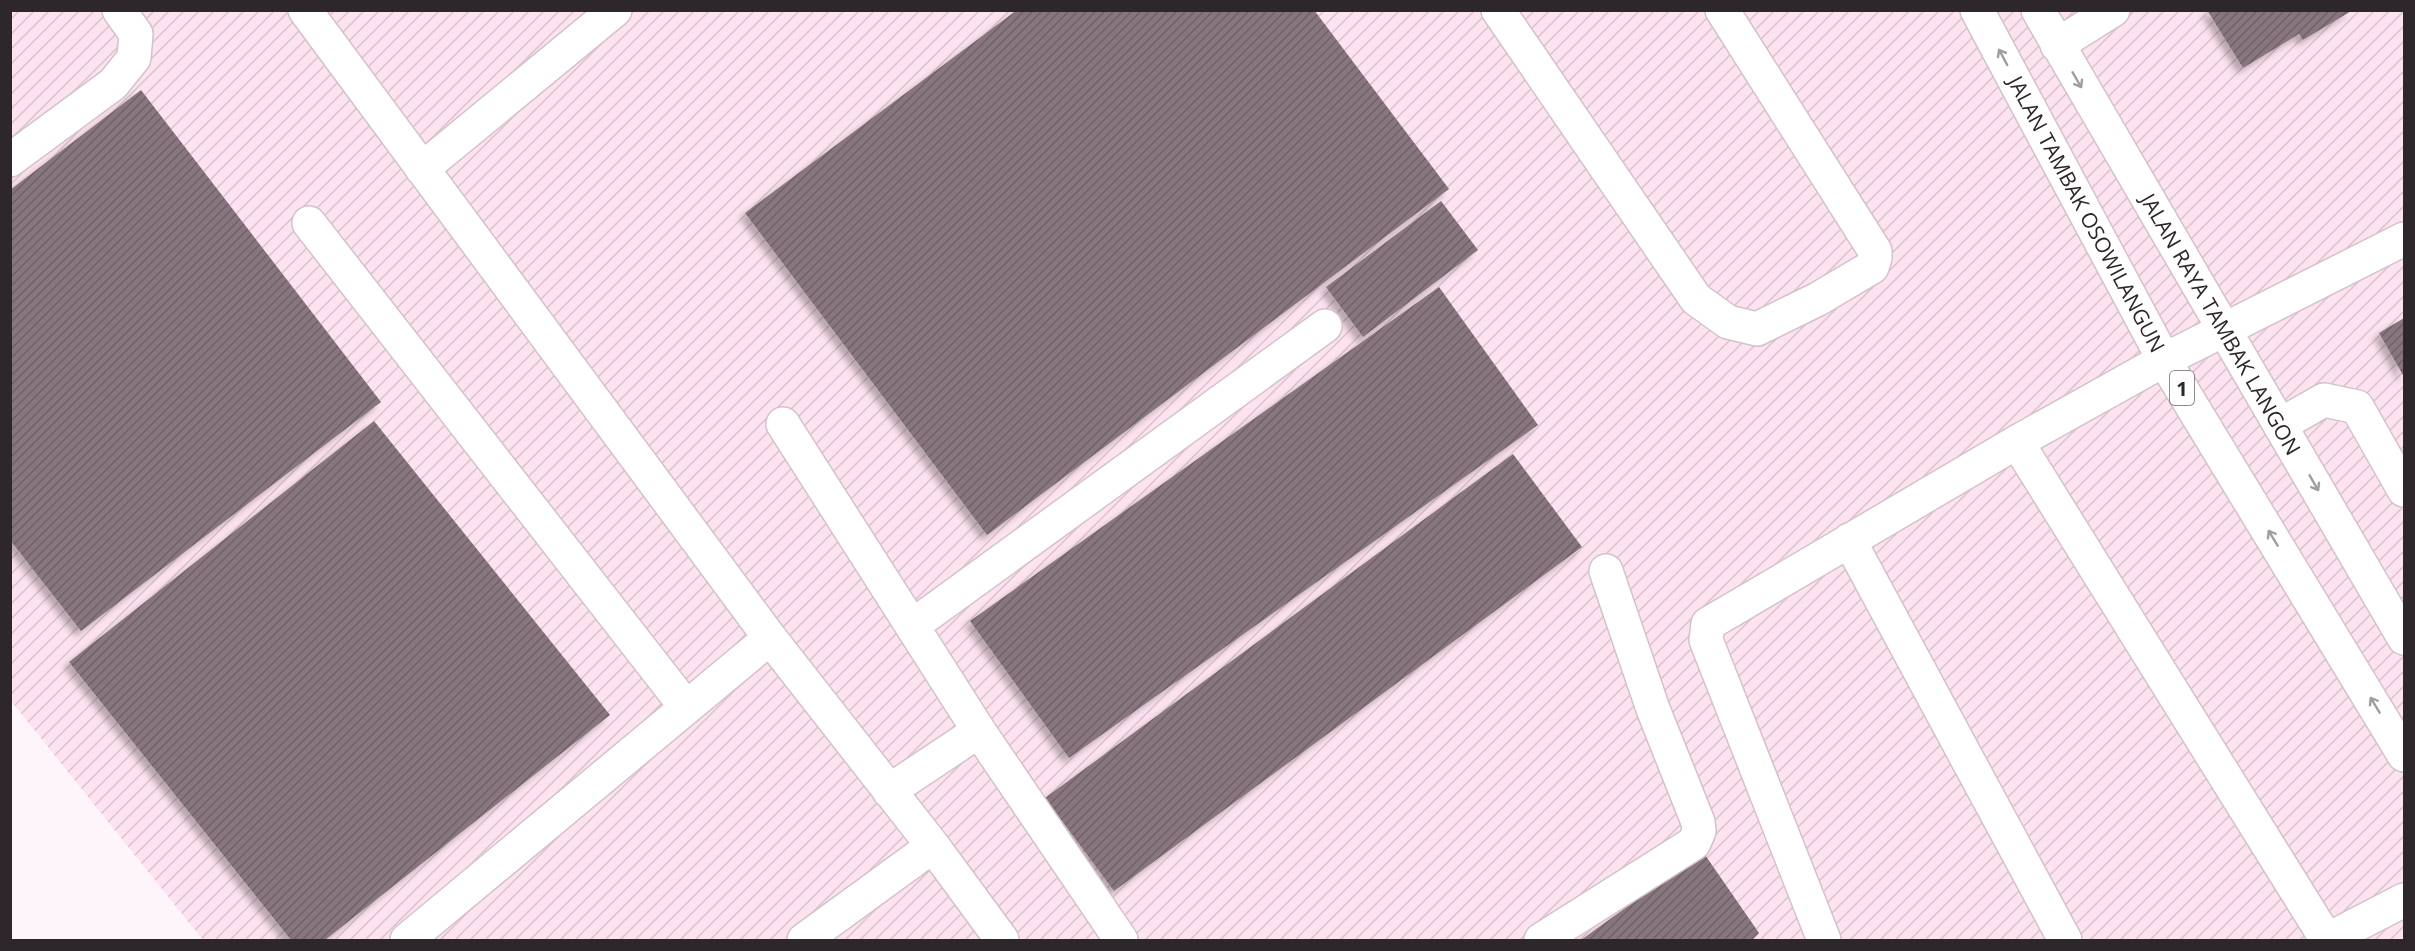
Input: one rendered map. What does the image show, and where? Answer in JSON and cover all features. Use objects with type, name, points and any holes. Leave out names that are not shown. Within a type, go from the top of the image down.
[{"type":"main road","points":[[10,160],[113,84],[134,58],[136,34],[119,10]]},
{"type":"main road","points":[[305,10],[770,638],[933,846],[1002,940]]},
{"type":"main road","points":[[422,169],[615,10]]},
{"type":"main road","points":[[1498,10],[1696,299],[1728,322],[1757,329],[1872,267],[1875,250],[1722,10]]},
{"type":"main road","name":"JALAN TAMBAK OSOWILANGUN","points":[[1977,10],[2164,360],[2404,755]]},
{"type":"main road","name":"JALAN RAYA TAMBAK LANGON","points":[[2038,10],[2404,638]]},
{"type":"main road","points":[[2057,45],[2113,10]]},
{"type":"main road","points":[[309,224],[686,707]]},
{"type":"main road","points":[[1824,940],[1706,640],[1708,624],[2017,442],[2164,360],[2404,239]]},
{"type":"main road","points":[[912,626],[1325,326]]},
{"type":"main road","points":[[2280,425],[2324,400],[2357,407],[2404,490]]},
{"type":"main road","points":[[783,424],[979,731],[1121,940]]},
{"type":"main road","points":[[2017,442],[2327,940],[2404,900]]},
{"type":"main road","points":[[1849,540],[2065,940]]},
{"type":"main road","points":[[1541,940],[1694,843],[1699,831],[1698,822],[1653,709],[1606,571]]},
{"type":"main road","points":[[407,940],[770,638]]},
{"type":"main road","points":[[889,790],[979,731]]},
{"type":"main road","points":[[804,940],[933,846]]},
{"type":"shaded area","points":[[10,11],[2404,11],[2404,940],[203,940],[11,701]]},
{"type":"building","points":[[1017,10],[1314,10],[1449,189],[987,535],[745,213]]},
{"type":"building","points":[[2207,10],[2353,10],[2303,40],[2299,34],[2243,68]]},
{"type":"building","points":[[141,90],[381,402],[81,631],[10,540],[10,190]]},
{"type":"building","points":[[1441,201],[1478,250],[1363,337],[1326,287]]},
{"type":"building","points":[[1439,287],[1538,425],[1069,758],[970,621]]},
{"type":"building","points":[[2404,318],[2404,377],[2379,333]]},
{"type":"building","points":[[374,421],[610,715],[325,940],[291,940],[69,662]]},
{"type":"building","points":[[1513,454],[1582,547],[1114,891],[1045,798]]},
{"type":"building","points":[[1703,852],[1759,933],[1752,940],[1581,940]]}]
